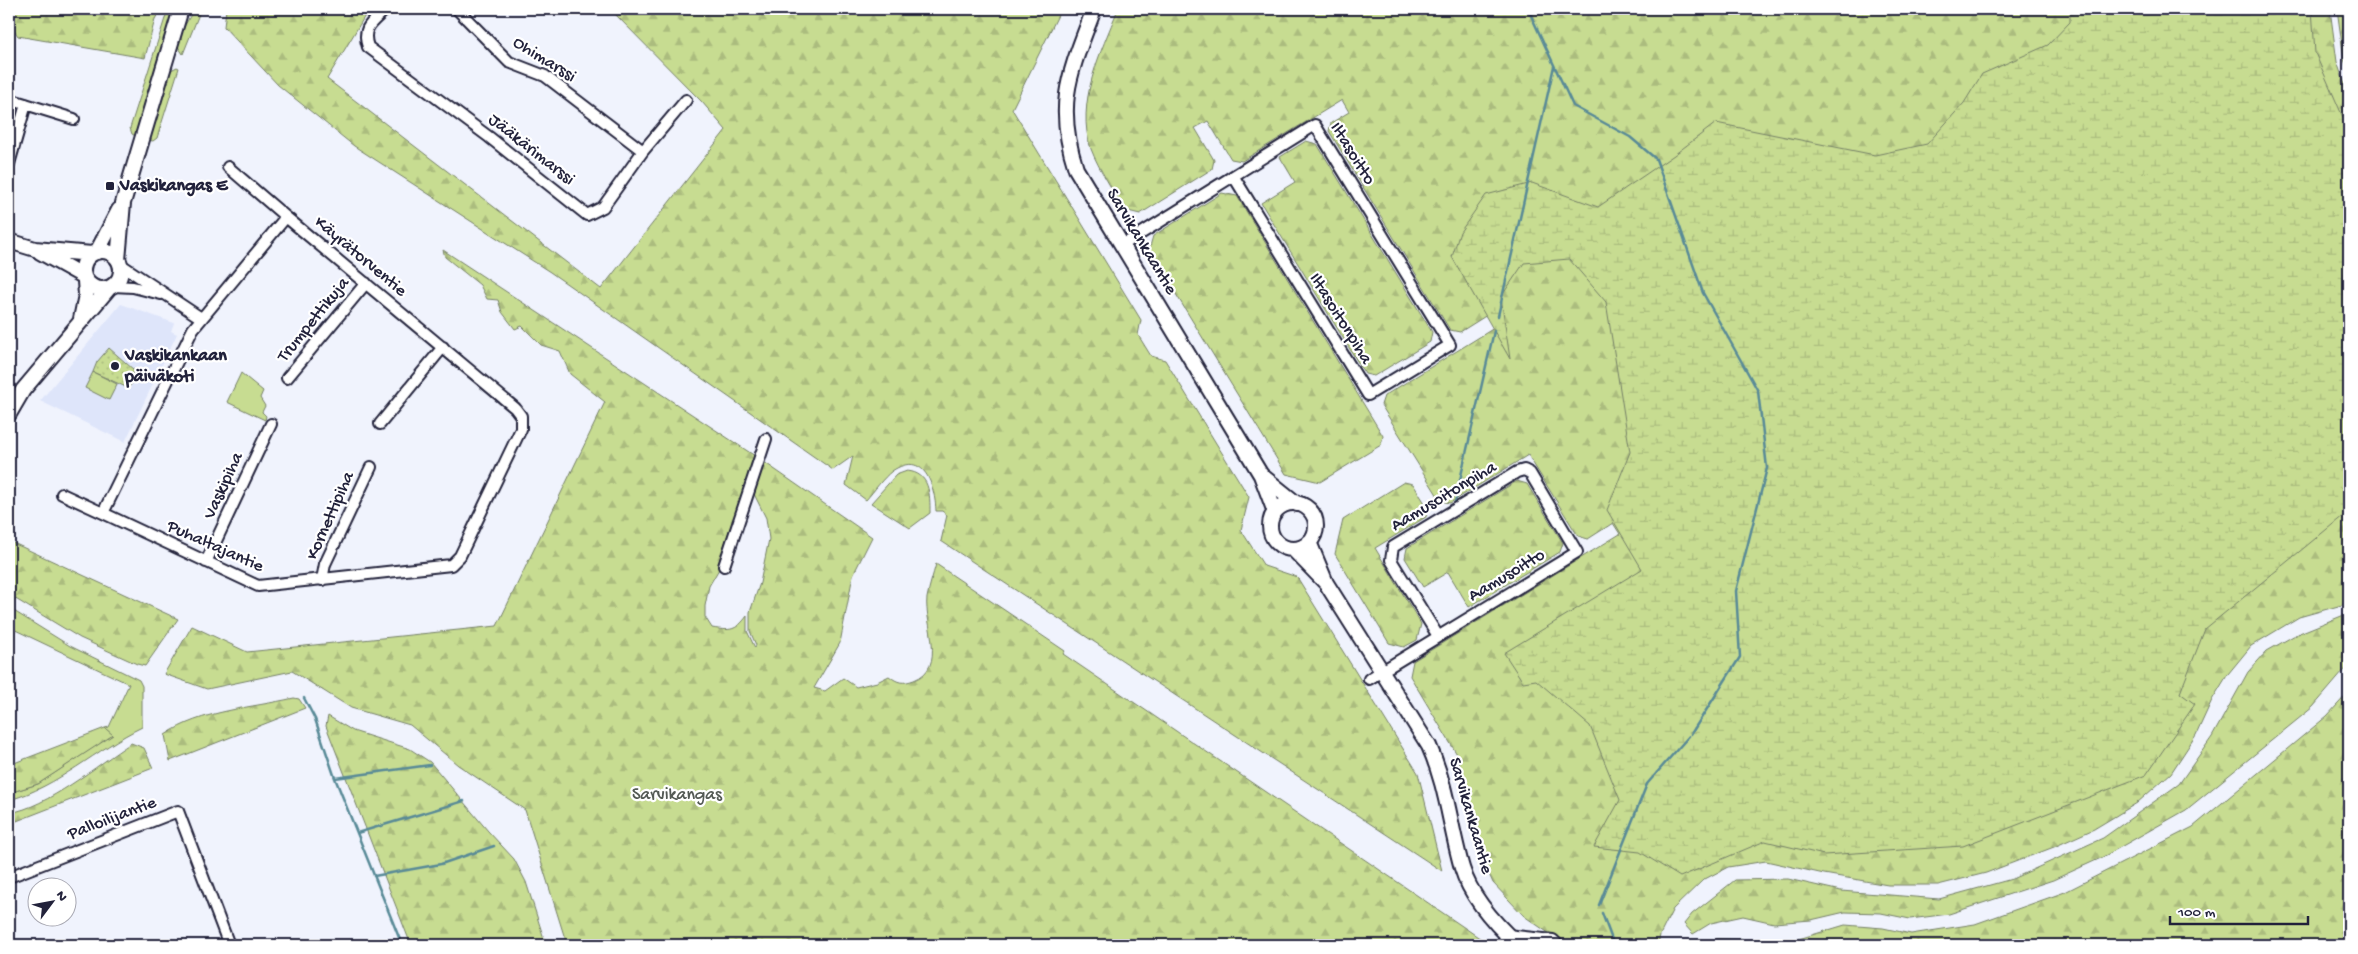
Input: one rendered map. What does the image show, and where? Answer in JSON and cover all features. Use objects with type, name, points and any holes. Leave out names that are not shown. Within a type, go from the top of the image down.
[{"type":"street","points":[[81,320],[86,295],[83,265],[95,253],[123,203],[174,37],[180,9]]},
{"type":"street","points":[[174,37],[191,9]]},
{"type":"street","name":"Jääkärimarssi","points":[[385,9],[366,29],[364,37],[368,47],[489,137],[587,215],[604,207],[643,151],[686,100]]},
{"type":"street","name":"Ohimarssi","points":[[457,9],[509,62],[545,76],[643,151]]},
{"type":"street","name":"Sarvikankaantie","points":[[1094,9],[1068,84],[1064,120],[1069,149],[1076,169],[1121,246],[1262,475],[1275,512],[1271,519],[1272,536],[1285,547],[1293,549],[1326,583]]},
{"type":"street","points":[[9,99],[74,119]]},
{"type":"street","points":[[9,164],[26,104]]},
{"type":"street","name":"Iltasoitto","points":[[1121,246],[1315,125],[1450,345]]},
{"type":"street","points":[[228,167],[286,217]]},
{"type":"street","name":"Iltasoitonpiha","points":[[1234,177],[1368,396],[1450,345]]},
{"type":"street","points":[[9,414],[23,390],[81,320],[120,277],[119,262],[123,203]]},
{"type":"street","name":"Käyrätorventie","points":[[201,318],[286,217],[515,408]]},
{"type":"street","points":[[9,241],[35,249],[69,254],[107,252],[201,318],[192,329],[102,513]]},
{"type":"street","points":[[35,249],[84,278],[98,290],[111,287],[133,286],[174,298]]},
{"type":"street","name":"Trumpettikuja","points":[[287,378],[366,282]]},
{"type":"street","points":[[380,424],[443,347]]},
{"type":"street","name":"Puhaltajantie","points":[[62,494],[258,586],[448,566],[455,563],[460,556],[521,429],[521,416],[515,408]]},
{"type":"street","name":"Vaskipiha","points":[[206,562],[271,424]]},
{"type":"street","points":[[724,566],[766,439]]},
{"type":"street","name":"Kornettipiha","points":[[322,580],[325,564],[371,467]]},
{"type":"street","name":"Aamusoitto","points":[[1369,679],[1578,552],[1530,473],[1524,470]]},
{"type":"street","name":"Aamusoitonpiha","points":[[1438,636],[1391,560],[1393,548],[1517,472],[1524,470]]},
{"type":"street","name":"Sarvikankaantie","points":[[1262,475],[1297,504],[1305,506],[1314,519],[1314,535],[1309,542],[1326,583],[1430,746],[1441,772],[1462,870],[1474,895],[1504,940],[1518,945]]},
{"type":"street","points":[[1275,512],[1285,504],[1297,504]]},
{"type":"street","points":[[1293,549],[1309,542]]},
{"type":"street","name":"Palloilijantie","points":[[9,876],[178,811],[229,945]]},
{"type":"street","points":[[1504,940],[1553,940],[1558,945]]},
{"type":"shaded area","name":"Vaskikankaan päiväkoti","points":[[121,304],[174,323],[171,331],[177,334],[125,442],[40,401]]},
{"type":"green space","points":[[9,9],[161,9],[155,19],[145,58],[18,36],[9,23]]},
{"type":"green space","points":[[168,9],[178,9],[137,137],[132,134],[130,128]]},
{"type":"green space","points":[[194,9],[198,9],[199,14],[183,54],[177,45]]},
{"type":"green space","points":[[226,9],[369,9],[327,79],[601,289],[726,130],[702,102],[610,9],[1061,9],[1012,109],[1141,320],[1138,335],[1151,356],[1165,360],[1249,497],[1241,530],[1264,566],[1297,577],[1418,773],[1442,871],[941,541],[947,515],[942,511],[936,511],[930,482],[920,468],[913,465],[903,465],[892,471],[866,500],[846,485],[853,456],[833,470],[550,272],[354,146],[278,85],[224,27]]},
{"type":"green space","points":[[1118,9],[2330,9],[2337,62],[2349,96],[2349,603],[2299,617],[2251,646],[2228,674],[2212,700],[2196,735],[2171,773],[2137,803],[2094,829],[2054,847],[1986,873],[1938,885],[1888,885],[1824,874],[1766,861],[1728,867],[1703,880],[1673,909],[1660,935],[1658,945],[1566,945],[1524,916],[1493,883],[1477,847],[1458,756],[1410,676],[1413,661],[1620,534],[1613,523],[1588,539],[1578,536],[1528,455],[1450,503],[1441,501],[1381,405],[1384,396],[1494,328],[1487,315],[1460,332],[1450,330],[1329,131],[1331,123],[1349,112],[1342,100],[1242,161],[1231,159],[1208,121],[1195,128],[1214,160],[1212,169],[1140,214],[1124,210],[1094,157],[1087,132],[1086,114],[1092,78]]},
{"type":"green space","points":[[2070,9],[2312,9],[2315,53],[2349,131],[2349,511],[2205,629],[2180,693],[2195,704],[2146,775],[1963,846],[1824,855],[1765,841],[1680,877],[1640,852],[1594,847],[1620,800],[1590,726],[1536,680],[1523,682],[1504,653],[1642,569],[1607,510],[1630,452],[1606,302],[1569,259],[1524,263],[1501,297],[1510,359],[1452,257],[1460,232],[1486,195],[1532,183],[1598,207],[1674,155],[1716,123],[1875,155],[1927,144],[1964,103],[1982,74],[2048,45],[2070,22]]},
{"type":"green space","points":[[2337,9],[2349,9],[2349,73],[2344,59]]},
{"type":"green space","points":[[177,67],[179,68],[157,138],[153,141],[148,140],[169,71]]},
{"type":"green space","points":[[1306,141],[1317,144],[1432,332],[1430,342],[1374,376],[1365,374],[1261,203],[1295,182],[1280,157]]},
{"type":"green space","points":[[1222,193],[1237,196],[1383,436],[1381,445],[1320,482],[1286,474],[1149,250],[1153,236]]},
{"type":"green space","name":"Sarvikangas","points":[[443,250],[755,456],[723,549],[719,569],[709,586],[705,617],[712,628],[732,629],[739,625],[747,616],[747,631],[755,648],[756,645],[750,631],[750,612],[760,583],[769,539],[766,518],[754,494],[764,462],[872,537],[853,575],[840,643],[814,688],[825,691],[843,678],[856,687],[877,682],[889,676],[901,682],[907,682],[924,674],[930,665],[932,655],[927,598],[936,564],[1065,651],[1063,654],[1484,941],[1482,945],[567,945],[525,810],[458,765],[410,725],[351,708],[292,671],[207,689],[164,674],[192,626],[247,652],[497,626],[605,402],[570,374],[560,351],[541,345],[522,326],[515,329],[502,312],[498,300],[487,299],[480,285],[445,257]]},
{"type":"green space","points":[[109,348],[134,370],[133,382],[128,388],[93,372],[97,362]]},
{"type":"green space","points":[[93,372],[117,384],[109,400],[85,388]]},
{"type":"green space","points":[[241,373],[263,391],[260,398],[265,406],[262,412],[266,416],[265,420],[227,402]]},
{"type":"green space","points":[[907,471],[915,473],[924,480],[930,499],[930,513],[910,528],[871,503],[896,475]]},
{"type":"green space","points":[[1517,481],[1527,484],[1563,543],[1560,552],[1469,607],[1448,572],[1423,587],[1405,558],[1407,548]]},
{"type":"green space","points":[[1404,482],[1413,484],[1428,508],[1426,517],[1375,548],[1421,624],[1417,640],[1404,647],[1389,643],[1335,554],[1343,520]]},
{"type":"green space","points":[[9,541],[178,619],[145,666],[80,638],[9,595]]},
{"type":"green space","points":[[9,608],[70,646],[139,680],[142,686],[142,727],[44,786],[9,800],[9,793],[38,784],[112,735],[105,728],[109,727],[129,684],[9,627]]},
{"type":"green space","points":[[2349,613],[2349,665],[2313,707],[2186,810],[2101,858],[2053,880],[1949,914],[1910,919],[1881,913],[1845,912],[1811,920],[1774,923],[1743,916],[1711,923],[1693,934],[1684,924],[1692,914],[1735,880],[1788,879],[1841,891],[1939,899],[2012,879],[2103,838],[2179,784],[2212,737],[2248,672],[2267,651],[2297,634]]},
{"type":"green space","points":[[2349,692],[2349,945],[1709,945],[1717,939],[1792,941],[1845,925],[1883,928],[1911,934],[1975,924],[2065,892],[2193,827],[2327,716]]},
{"type":"green space","points":[[294,698],[299,699],[305,708],[170,761],[165,735],[179,727],[211,715]]},
{"type":"green space","points":[[328,716],[353,731],[410,749],[430,762],[514,859],[526,882],[546,945],[411,945],[326,726]]},
{"type":"green space","points":[[105,728],[113,735],[38,784],[9,793],[9,765]]},
{"type":"green space","points":[[131,743],[144,748],[153,768],[9,824],[9,813],[40,803],[56,794]]},
{"type":"waterway","points":[[1528,9],[1573,106],[1630,137],[1656,159],[1703,293],[1758,391],[1767,468],[1736,591],[1740,657],[1691,734]]},
{"type":"waterway","points":[[1498,316],[1554,66]]},
{"type":"waterway","points":[[1455,502],[1494,331]]},
{"type":"waterway","points":[[304,698],[315,719],[335,778],[402,945]]},
{"type":"waterway","points":[[1599,905],[1647,784],[1689,736]]},
{"type":"waterway","points":[[335,778],[430,765]]},
{"type":"waterway","points":[[357,833],[464,801]]},
{"type":"waterway","points":[[374,876],[441,864],[494,846]]},
{"type":"waterway","points":[[1602,913],[1614,945]]},
{"type":"place","name":"Vaskikangas E","points":[[110,186]]},
{"type":"place","name":"Vaskikankaan päiväkoti","points":[[115,366]]}]
